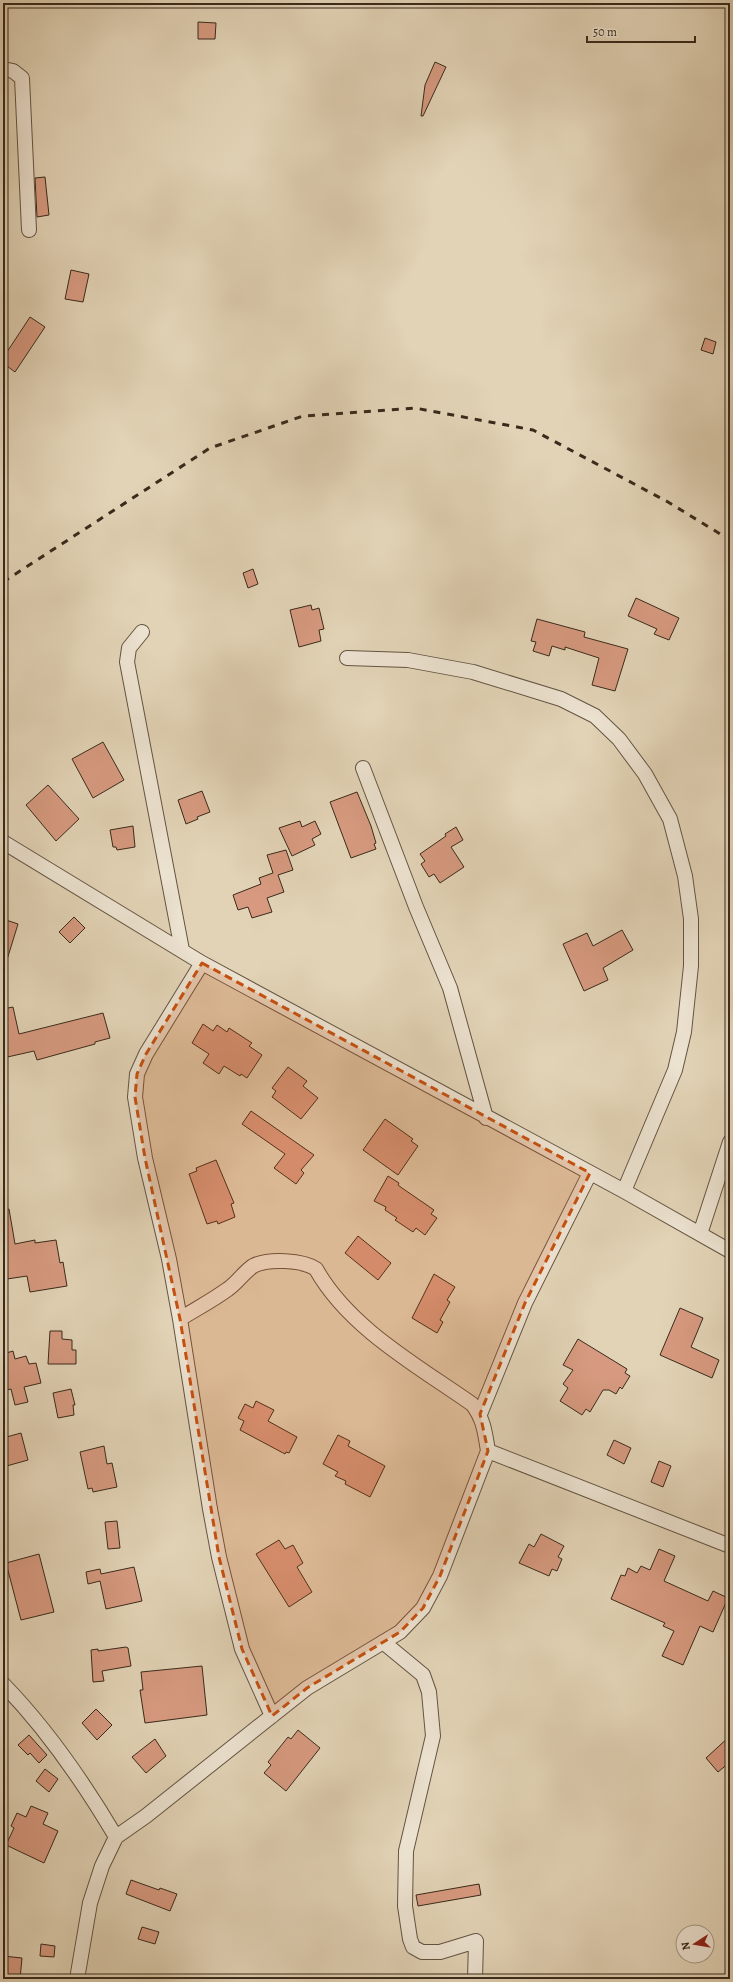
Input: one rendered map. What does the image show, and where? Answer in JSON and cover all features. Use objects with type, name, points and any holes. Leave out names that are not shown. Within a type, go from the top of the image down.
[{"type":"street","points":[[3,68],[14,70],[22,78],[29,230]]},
{"type":"street","points":[[142,632],[129,648],[127,662],[182,950]]},
{"type":"street","points":[[347,658],[408,660],[473,672],[561,699],[595,716],[619,739],[645,774],[670,819],[685,876],[691,919],[691,966],[684,1032],[675,1070],[624,1192]]},
{"type":"street","points":[[362,768],[416,907],[450,988],[486,1118]]},
{"type":"street","points":[[3,842],[202,963],[590,1173],[730,1251]]},
{"type":"street","points":[[202,963],[146,1054],[137,1074],[135,1097],[145,1158],[169,1259],[210,1508],[225,1580],[242,1649],[272,1716]]},
{"type":"street","points":[[700,1234],[730,1142]]},
{"type":"street","points":[[480,1414],[525,1303],[590,1173]]},
{"type":"street","points":[[77,1979],[90,1903],[102,1866],[116,1837],[146,1816],[307,1688],[400,1632],[424,1608],[440,1576],[488,1451],[480,1414],[472,1404],[371,1332],[347,1310],[316,1269],[310,1265],[281,1261],[266,1261],[253,1267],[228,1289],[180,1319]]},
{"type":"street","points":[[488,1451],[730,1546]]},
{"type":"street","points":[[383,1642],[423,1675],[429,1692],[433,1736],[406,1851],[405,1906],[410,1939],[414,1947],[422,1952],[440,1952],[476,1941],[475,1979]]},
{"type":"street","points":[[3,1683],[49,1737],[92,1796],[116,1837]]},
{"type":"highlighted area","points":[[202,963],[590,1173],[525,1303],[480,1414],[488,1451],[440,1576],[423,1608],[400,1632],[307,1688],[272,1716],[242,1649],[219,1557],[180,1319],[145,1158],[135,1097],[137,1074],[146,1054]]},
{"type":"building","points":[[198,22],[216,23],[215,39],[198,39]]},
{"type":"building","points":[[435,62],[446,67],[423,116],[421,116],[425,85]]},
{"type":"building","points":[[45,177],[49,215],[37,217],[35,178]]},
{"type":"building","points":[[71,270],[89,274],[83,302],[65,299]]},
{"type":"building","points":[[30,317],[45,327],[15,372],[3,363],[3,358]]},
{"type":"building","points":[[705,338],[716,342],[713,354],[701,350]]},
{"type":"building","points":[[253,569],[258,584],[248,588],[243,573]]},
{"type":"building","points":[[636,598],[679,618],[669,640],[654,634],[657,629],[628,616]]},
{"type":"building","points":[[311,605],[312,610],[319,608],[324,629],[319,630],[321,641],[299,647],[290,610]]},
{"type":"building","points":[[537,619],[585,632],[584,637],[628,649],[615,691],[592,685],[599,658],[565,647],[565,650],[552,646],[549,656],[533,651],[536,642],[531,641]]},
{"type":"building","points":[[103,742],[124,780],[93,798],[72,759]]},
{"type":"building","points":[[48,785],[79,819],[56,841],[26,805]]},
{"type":"building","points":[[202,791],[210,812],[197,817],[198,819],[186,824],[178,800]]},
{"type":"building","points":[[357,792],[371,826],[376,843],[374,844],[376,849],[351,858],[330,802]]},
{"type":"building","points":[[300,821],[302,827],[315,821],[321,834],[312,839],[315,845],[292,856],[279,828]]},
{"type":"building","points":[[133,826],[135,847],[117,850],[116,847],[113,847],[110,830]]},
{"type":"building","points":[[456,827],[463,840],[451,847],[464,867],[440,883],[434,874],[429,877],[421,864],[425,861],[420,854],[446,836],[445,834]]},
{"type":"building","points":[[286,850],[293,870],[278,875],[284,892],[267,898],[272,912],[252,918],[248,907],[238,910],[233,895],[261,884],[259,878],[273,873],[267,855]]},
{"type":"building","points":[[74,917],[85,928],[70,943],[59,932]]},
{"type":"building","points":[[3,919],[18,924],[6,963],[3,962]]},
{"type":"building","points":[[622,930],[633,950],[603,968],[608,980],[584,991],[563,944],[587,933],[593,946]]},
{"type":"building","points":[[13,1007],[19,1034],[103,1013],[110,1038],[95,1042],[95,1044],[37,1060],[34,1051],[3,1058],[3,1009]]},
{"type":"building","points":[[203,1024],[213,1031],[217,1025],[227,1032],[229,1028],[252,1043],[249,1046],[262,1055],[247,1078],[241,1074],[240,1076],[224,1066],[219,1074],[203,1063],[209,1054],[192,1043]]},
{"type":"building","points":[[288,1067],[307,1081],[303,1086],[318,1098],[301,1119],[272,1097],[276,1091],[272,1088]]},
{"type":"building","points":[[251,1111],[314,1155],[301,1170],[304,1173],[296,1184],[274,1168],[285,1154],[242,1124]]},
{"type":"building","points":[[385,1119],[413,1139],[411,1141],[418,1146],[398,1175],[363,1150]]},
{"type":"building","points":[[216,1160],[234,1203],[231,1204],[235,1217],[218,1224],[217,1221],[207,1224],[189,1174],[197,1171],[196,1168]]},
{"type":"building","points":[[388,1176],[399,1183],[398,1185],[402,1188],[434,1210],[431,1214],[437,1218],[425,1235],[416,1228],[413,1232],[395,1220],[397,1218],[385,1210],[386,1207],[374,1201]]},
{"type":"building","points":[[9,1209],[15,1244],[35,1240],[35,1243],[56,1240],[60,1263],[63,1262],[67,1286],[30,1292],[27,1276],[7,1279],[3,1256],[3,1210]]},
{"type":"building","points":[[358,1236],[391,1263],[378,1280],[345,1253]]},
{"type":"building","points":[[434,1274],[455,1287],[447,1300],[450,1302],[440,1320],[443,1322],[437,1333],[412,1318]]},
{"type":"building","points":[[680,1308],[703,1318],[691,1347],[719,1360],[712,1378],[660,1355]]},
{"type":"building","points":[[50,1331],[62,1331],[62,1339],[72,1340],[72,1350],[76,1350],[76,1364],[48,1364]]},
{"type":"building","points":[[578,1339],[627,1369],[625,1373],[630,1376],[622,1389],[620,1387],[616,1394],[609,1390],[603,1390],[590,1412],[586,1409],[582,1415],[560,1401],[568,1388],[563,1384],[573,1370],[563,1365]]},
{"type":"building","points":[[13,1351],[15,1359],[26,1356],[29,1364],[36,1363],[41,1383],[24,1387],[28,1402],[15,1405],[11,1389],[3,1391],[3,1354]]},
{"type":"building","points":[[71,1389],[75,1405],[73,1405],[74,1415],[58,1418],[53,1393]]},
{"type":"building","points":[[256,1401],[274,1410],[268,1421],[297,1437],[289,1453],[286,1452],[285,1454],[240,1430],[244,1421],[238,1418],[245,1404],[253,1408]]},
{"type":"building","points":[[21,1433],[28,1460],[3,1467],[3,1438]]},
{"type":"building","points":[[338,1435],[350,1441],[348,1446],[385,1466],[370,1497],[345,1484],[346,1481],[335,1476],[338,1472],[323,1464]]},
{"type":"building","points":[[614,1440],[631,1448],[624,1464],[607,1455]]},
{"type":"building","points":[[104,1446],[107,1464],[112,1463],[117,1487],[93,1492],[92,1488],[88,1489],[80,1452]]},
{"type":"building","points":[[659,1461],[671,1466],[663,1487],[651,1482]]},
{"type":"building","points":[[117,1521],[120,1548],[108,1549],[105,1522]]},
{"type":"building","points":[[541,1534],[564,1546],[558,1557],[562,1559],[557,1571],[552,1569],[549,1576],[519,1563],[529,1544],[534,1547]]},
{"type":"building","points":[[279,1540],[285,1549],[293,1545],[303,1563],[297,1567],[312,1592],[289,1607],[256,1554]]},
{"type":"building","points":[[659,1549],[675,1556],[664,1581],[708,1601],[713,1591],[728,1598],[713,1632],[700,1626],[683,1665],[662,1656],[674,1631],[663,1626],[665,1623],[611,1599],[621,1575],[625,1576],[628,1568],[637,1573],[641,1566],[650,1570]]},
{"type":"building","points":[[39,1554],[54,1612],[21,1620],[6,1563]]},
{"type":"building","points":[[134,1567],[142,1601],[106,1609],[100,1581],[88,1584],[86,1572],[100,1569],[101,1574]]},
{"type":"building","points":[[128,1648],[131,1666],[102,1671],[104,1681],[93,1682],[91,1650],[98,1649],[98,1651]]},
{"type":"building","points":[[202,1666],[207,1715],[145,1723],[140,1690],[143,1690],[141,1672]]},
{"type":"building","points":[[96,1709],[112,1725],[97,1740],[82,1723]]},
{"type":"building","points":[[298,1730],[320,1748],[286,1791],[264,1773],[271,1765],[268,1762],[288,1737],[291,1739]]},
{"type":"building","points":[[29,1735],[47,1755],[39,1763],[30,1753],[28,1755],[18,1745]]},
{"type":"building","points":[[730,1736],[730,1762],[718,1772],[706,1758]]},
{"type":"building","points":[[155,1739],[166,1756],[146,1773],[132,1757]]},
{"type":"building","points":[[45,1769],[58,1779],[49,1792],[36,1781]]},
{"type":"building","points":[[31,1806],[48,1813],[43,1824],[58,1831],[44,1863],[6,1845],[14,1828],[11,1826],[17,1813],[26,1817]]},
{"type":"building","points":[[131,1880],[159,1890],[160,1888],[177,1894],[170,1911],[126,1894]]},
{"type":"building","points":[[479,1884],[481,1895],[418,1906],[416,1895]]},
{"type":"building","points":[[142,1927],[159,1932],[155,1944],[138,1939]]},
{"type":"building","points":[[41,1944],[55,1946],[54,1957],[40,1956]]},
{"type":"building","points":[[3,1956],[22,1958],[20,1979],[3,1979]]},
{"type":"railway","points":[[3,582],[210,448],[303,416],[415,408],[533,430],[668,502],[730,540]]}]
